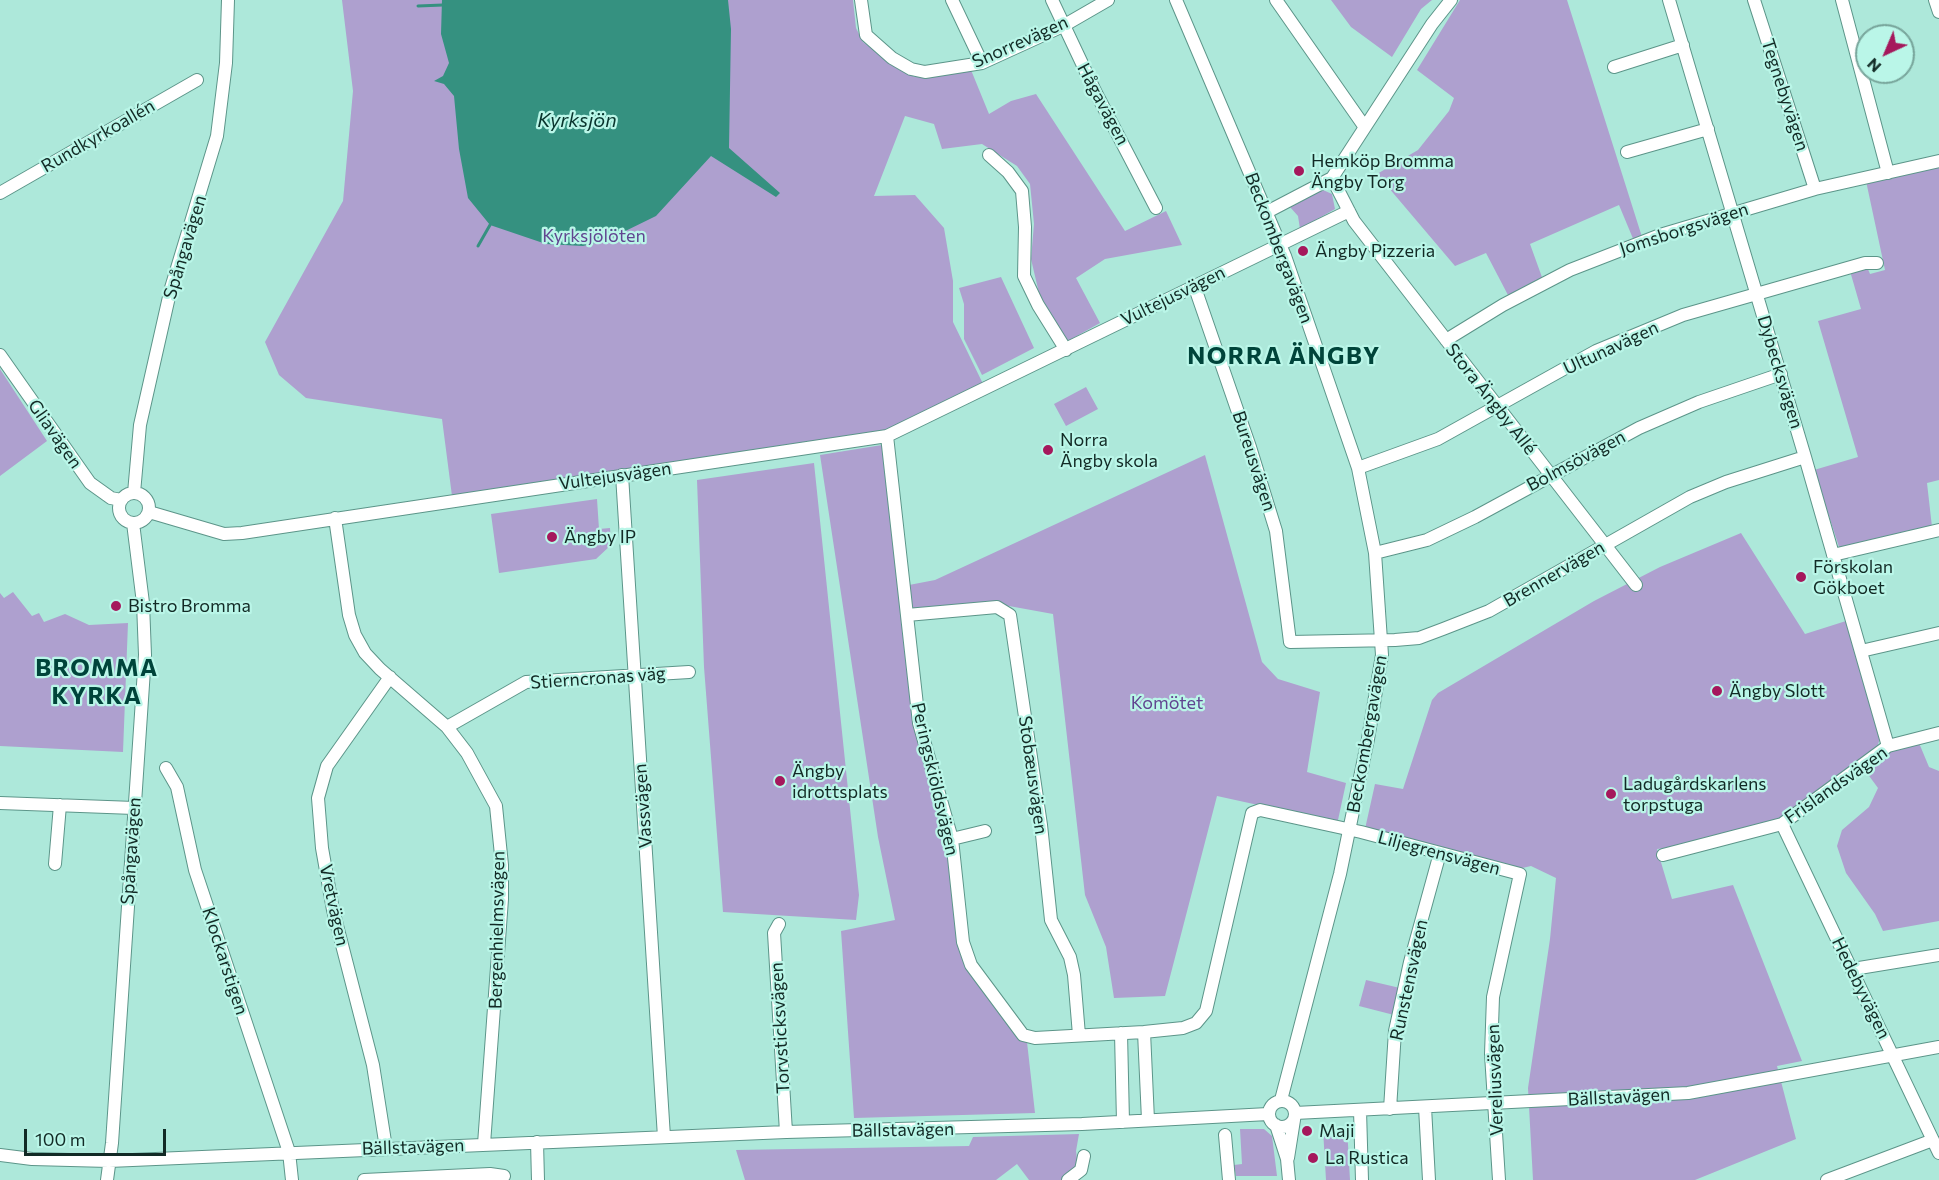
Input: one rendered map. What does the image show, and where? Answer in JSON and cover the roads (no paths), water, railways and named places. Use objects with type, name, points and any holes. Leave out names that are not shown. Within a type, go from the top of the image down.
[{"type":"street","name":"Spångavägen","points":[[134,493],[140,426],[171,288],[217,136],[226,63],[228,0]]},
{"type":"street","name":"Snorrevägen","points":[[861,0],[866,35],[878,48],[911,69],[925,72],[982,63],[1063,26],[1108,0]]},
{"type":"street","points":[[952,0],[982,63]]},
{"type":"street","name":"Hågavägen","points":[[1052,0],[1156,208]]},
{"type":"street","name":"Beckombergavägen","points":[[1176,0],[1281,246],[1358,468],[1375,553],[1382,640],[1370,728],[1350,830],[1281,1100]]},
{"type":"street","points":[[1276,0],[1364,126]]},
{"type":"street","points":[[1267,212],[1332,178],[1364,126],[1451,0]]},
{"type":"street","name":"Dybecksvägen","points":[[1669,0],[1781,374],[1888,746]]},
{"type":"street","name":"Tegnebyvägen","points":[[1754,0],[1815,189]]},
{"type":"street","points":[[1842,0],[1888,173]]},
{"type":"street","points":[[1935,0],[1939,12]]},
{"type":"street","points":[[1614,67],[1683,45]]},
{"type":"street","name":"Rundkyrkoallén","points":[[0,193],[197,80]]},
{"type":"street","points":[[1627,152],[1708,129]]},
{"type":"street","points":[[989,155],[1008,172],[1022,191],[1025,218],[1024,276],[1038,305],[1066,350]]},
{"type":"street","name":"Jomsborgsvägen","points":[[1446,340],[1503,304],[1570,270],[1660,235],[1815,189],[1939,161]]},
{"type":"street","name":"Stora Ängby Allé","points":[[1332,178],[1349,211],[1636,585]]},
{"type":"street","name":"Vultejusvägen","points":[[149,512],[224,534],[887,436],[1349,211]]},
{"type":"street","name":"Ultunavägen","points":[[1358,468],[1438,439],[1596,351],[1683,315],[1865,262],[1876,263]]},
{"type":"street","name":"Bureusvägen","points":[[1194,285],[1276,531],[1290,642]]},
{"type":"street","name":"Gliavägen","points":[[0,355],[90,483],[111,498],[121,500]]},
{"type":"street","name":"Bolmsövägen","points":[[1375,553],[1427,540],[1454,528],[1639,428],[1699,402],[1781,374]]},
{"type":"street","name":"Peringskiöldsvägen","points":[[887,436],[919,723],[952,839],[963,942],[971,965],[1023,1035],[1035,1038],[1144,1032],[1183,1028],[1196,1023],[1206,1011],[1252,813]]},
{"type":"street","name":"Brennervägen","points":[[1290,642],[1419,638],[1465,622],[1690,497],[1726,482],[1805,457]]},
{"type":"street","name":"Vassvägen","points":[[622,475],[664,1137]]},
{"type":"street","points":[[134,493],[146,499],[149,512],[143,520],[133,523],[123,518],[120,513],[121,500],[134,493]]},
{"type":"street","name":"Bergenhielmsvägen","points":[[335,518],[349,615],[355,635],[365,652],[447,727],[467,753],[496,806],[502,866],[495,1014],[484,1144]]},
{"type":"street","name":"Spångavägen","points":[[107,1180],[145,655],[143,603],[133,523]]},
{"type":"street","points":[[1833,555],[1939,530]]},
{"type":"street","name":"Stobæusvägen","points":[[907,615],[997,607],[1010,615],[1041,825],[1051,920],[1070,957],[1074,975],[1079,1035]]},
{"type":"street","points":[[1861,651],[1939,633]]},
{"type":"street","name":"Stierncronas väg","points":[[447,727],[526,682],[689,672]]},
{"type":"street","name":"Vretvägen","points":[[386,1149],[373,1065],[333,910],[322,848],[318,798],[327,766],[390,677]]},
{"type":"street","name":"Frislandsvägen","points":[[1663,855],[1782,824],[1888,746],[1939,733]]},
{"type":"street","name":"Klockarstigen","points":[[166,768],[177,787],[195,870],[289,1152]]},
{"type":"street","points":[[0,803],[134,808]]},
{"type":"street","points":[[55,864],[60,805]]},
{"type":"street","name":"Liljegrensvägen","points":[[1252,813],[1260,810],[1350,830],[1520,874]]},
{"type":"street","name":"Hedebyvägen","points":[[1782,824],[1939,1153]]},
{"type":"street","points":[[952,839],[985,831]]},
{"type":"street","name":"Runstensvägen","points":[[1390,1109],[1395,1031],[1410,962],[1440,853]]},
{"type":"street","name":"Vereliusvägen","points":[[1499,1180],[1491,1054],[1493,997],[1520,874]]},
{"type":"street","name":"Torvsticksvägen","points":[[779,924],[774,933],[786,1132]]},
{"type":"street","points":[[1853,969],[1939,955]]},
{"type":"street","points":[[1144,1032],[1148,1120]]},
{"type":"street","points":[[1121,1033],[1123,1122]]},
{"type":"street","name":"Bällstavägen","points":[[1276,1125],[1285,1127],[1295,1117],[1360,1110],[1688,1093],[1939,1047]]},
{"type":"street","points":[[1287,1160],[1295,1117],[1290,1103],[1281,1100],[1273,1104],[1268,1114],[1276,1125],[1287,1160],[1289,1180]]},
{"type":"street","points":[[1425,1107],[1429,1180]]},
{"type":"street","points":[[1360,1110],[1362,1180]]},
{"type":"street","name":"Bällstavägen","points":[[0,1155],[32,1159],[109,1161],[786,1132],[1123,1122],[1268,1114]]},
{"type":"street","points":[[1225,1135],[1229,1180]]},
{"type":"street","points":[[1827,1180],[1932,1140]]},
{"type":"street","points":[[537,1142],[538,1180]]},
{"type":"street","points":[[289,1152],[292,1180]]},
{"type":"street","points":[[1068,1180],[1081,1170],[1084,1156]]},
{"type":"street","name":"Bällstavägen","points":[[364,1180],[490,1174],[504,1176]]},
{"type":"water","name":"Kyrksjön","points":[[442,0],[728,0],[731,29],[729,148],[780,193],[776,197],[711,156],[656,216],[607,240],[583,246],[546,244],[490,225],[468,198],[459,149],[454,96],[444,84],[434,81],[443,76],[449,63],[441,34]]},
{"type":"waterway","points":[[418,6],[443,5]]},
{"type":"waterway","points":[[478,246],[490,225]]},
{"type":"place","name":"Hemköp Bromma Ängby Torg","points":[[1299,171]]},
{"type":"place","name":"Ängby Pizzeria","points":[[1303,251]]},
{"type":"place","name":"Norra Ängby skola","points":[[1048,450]]},
{"type":"place","name":"Ängby IP","points":[[552,537]]},
{"type":"place","name":"Förskolan Gökboet","points":[[1801,577]]},
{"type":"place","name":"Bistro Bromma","points":[[116,606]]},
{"type":"place","name":"Ängby Slott","points":[[1717,691]]},
{"type":"place","name":"Ängby idrottsplats","points":[[780,781]]},
{"type":"place","name":"Ladugårdskarlens torpstuga","points":[[1611,794]]},
{"type":"place","name":"Maji","points":[[1307,1131]]},
{"type":"place","name":"La Rustica","points":[[1313,1158]]},
{"type":"district","name":"NORRA ÄNGBY","points":[[1284,356]]},
{"type":"district","name":"BROMMA KYRKA","points":[[97,682]]},
{"type":"park label","name":"Kyrksjölöten","points":[[594,236]]},
{"type":"park label","name":"Komötet","points":[[1167,703]]}]
